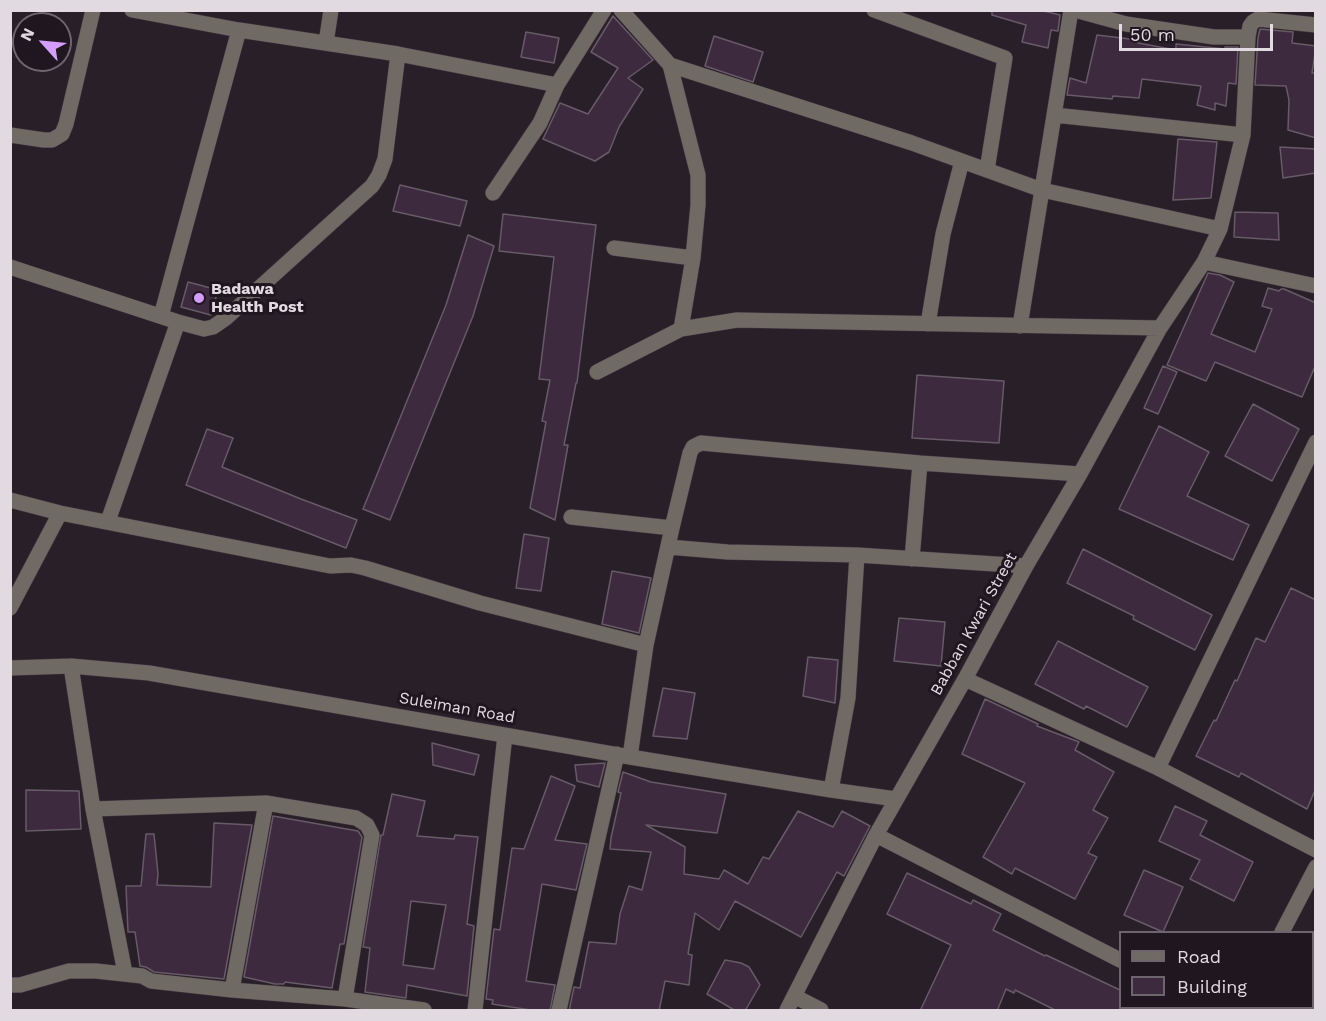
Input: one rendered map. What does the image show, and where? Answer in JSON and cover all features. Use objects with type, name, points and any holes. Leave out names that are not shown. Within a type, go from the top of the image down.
[{"type":"street","points":[[10,135],[52,140],[62,134],[93,10]]},
{"type":"street","points":[[132,10],[239,30],[398,54],[557,85]]},
{"type":"street","points":[[326,43],[331,10]]},
{"type":"street","points":[[493,192],[540,123],[557,85],[604,10]]},
{"type":"street","points":[[621,10],[670,65],[698,175],[698,206],[693,258],[681,329]]},
{"type":"street","points":[[874,10],[1005,58],[987,170]]},
{"type":"street","points":[[1020,326],[1073,10],[1127,17],[1214,38],[1248,37],[1250,26],[1258,19],[1316,25]]},
{"type":"street","points":[[161,316],[239,30]]},
{"type":"street","name":"Babban Kwari Street","points":[[787,1011],[876,835],[965,680],[1026,566],[1080,474],[1160,328],[1204,262],[1220,229],[1243,135],[1248,37]]},
{"type":"street","points":[[10,267],[178,322],[204,329],[213,327],[226,318],[372,186],[380,175],[385,159],[398,54]]},
{"type":"street","points":[[670,65],[912,143],[1042,190],[1220,229]]},
{"type":"street","points":[[1054,115],[1243,135]]},
{"type":"street","points":[[928,324],[943,234],[962,160]]},
{"type":"street","points":[[614,248],[693,258]]},
{"type":"street","points":[[1204,262],[1316,286]]},
{"type":"street","points":[[597,372],[681,329],[737,320],[1160,328]]},
{"type":"street","points":[[108,521],[178,322]]},
{"type":"street","points":[[1158,768],[1316,442]]},
{"type":"street","points":[[559,1011],[624,756],[672,528],[693,447],[701,443],[920,463],[1080,474]]},
{"type":"street","points":[[912,559],[920,463]]},
{"type":"street","points":[[10,500],[60,513],[330,566],[351,565],[480,603],[646,645]]},
{"type":"street","points":[[10,608],[60,513]]},
{"type":"street","points":[[571,517],[672,528]]},
{"type":"street","points":[[668,547],[728,552],[857,555],[1026,566]]},
{"type":"street","points":[[831,790],[848,698],[857,555]]},
{"type":"street","points":[[71,666],[93,809],[125,974]]},
{"type":"street","name":"Suleiman Road","points":[[10,668],[71,666],[149,673],[624,756],[896,799]]},
{"type":"street","points":[[965,680],[1158,768],[1316,850]]},
{"type":"street","points":[[475,1011],[505,735]]},
{"type":"street","points":[[93,809],[266,803],[356,818],[368,825],[372,835],[345,999]]},
{"type":"street","points":[[232,990],[266,803]]},
{"type":"street","points":[[876,835],[1119,959]]},
{"type":"street","points":[[1283,931],[1316,867]]},
{"type":"street","points":[[10,985],[20,985],[69,971],[96,971],[142,976],[151,981],[345,999],[424,1011]]},
{"type":"street","points":[[794,996],[821,1011]]},
{"type":"building","points":[[992,10],[1040,10],[1060,15],[1058,31],[1051,30],[1048,48],[1022,42],[1026,25],[992,15]]},
{"type":"building","points":[[613,16],[653,60],[628,78],[643,89],[619,127],[609,152],[595,161],[543,139],[560,103],[588,114],[618,68],[591,52]]},
{"type":"building","points":[[1260,29],[1293,32],[1292,43],[1316,46],[1312,73],[1316,73],[1316,138],[1288,130],[1289,100],[1286,86],[1255,85]]},
{"type":"building","points":[[526,32],[559,38],[554,63],[521,57]]},
{"type":"building","points":[[1097,35],[1138,40],[1138,43],[1176,50],[1176,44],[1225,49],[1225,47],[1238,47],[1236,84],[1228,83],[1226,106],[1215,103],[1215,110],[1197,105],[1201,86],[1142,79],[1139,98],[1113,96],[1112,99],[1067,95],[1070,78],[1086,83]]},
{"type":"building","points":[[714,36],[763,52],[753,82],[705,66]]},
{"type":"building","points":[[1178,139],[1217,142],[1211,198],[1173,200]]},
{"type":"building","points":[[1280,147],[1316,149],[1316,173],[1283,178]]},
{"type":"building","points":[[400,185],[467,201],[460,226],[393,211]]},
{"type":"building","points":[[1235,212],[1278,213],[1279,240],[1234,237]]},
{"type":"building","points":[[503,214],[596,225],[577,383],[564,445],[568,445],[555,520],[530,508],[546,422],[542,421],[550,380],[539,379],[554,257],[499,251]]},
{"type":"building","points":[[468,235],[494,246],[473,316],[390,520],[363,509],[446,305]]},
{"type":"building","points":[[1208,273],[1220,275],[1234,282],[1211,334],[1255,352],[1272,309],[1262,306],[1268,288],[1279,291],[1284,289],[1316,303],[1316,364],[1302,397],[1215,362],[1206,381],[1167,365]]},
{"type":"building","name":"Badawa Health Post","points":[[188,282],[218,290],[211,315],[181,307]]},
{"type":"building","points":[[1163,366],[1177,372],[1158,414],[1144,408]]},
{"type":"building","points":[[917,375],[1004,381],[999,443],[912,438]]},
{"type":"building","points":[[1253,404],[1299,429],[1272,481],[1225,456]]},
{"type":"building","points":[[1159,426],[1209,452],[1187,496],[1249,525],[1233,560],[1119,509]]},
{"type":"building","points":[[207,429],[233,438],[222,467],[357,520],[346,548],[186,485]]},
{"type":"building","points":[[524,534],[549,538],[541,591],[516,588]]},
{"type":"building","points":[[1083,549],[1212,615],[1195,650],[1133,619],[1134,616],[1067,583]]},
{"type":"building","points":[[612,571],[651,578],[639,633],[602,624]]},
{"type":"building","points":[[1291,588],[1316,600],[1316,788],[1307,809],[1241,773],[1239,777],[1196,756],[1214,720],[1216,721],[1235,680],[1237,681],[1256,638],[1265,642]]},
{"type":"building","points":[[899,618],[945,622],[941,666],[894,661]]},
{"type":"building","points":[[1058,641],[1148,687],[1127,727],[1086,706],[1084,709],[1035,684]]},
{"type":"building","points":[[808,657],[838,660],[835,703],[803,696]]},
{"type":"building","points":[[663,688],[695,693],[687,739],[653,736]]},
{"type":"building","points":[[985,699],[1038,724],[1037,726],[1079,742],[1075,750],[1114,772],[1093,810],[1108,818],[1088,853],[1097,857],[1075,899],[1015,868],[1012,874],[983,857],[1025,783],[962,754]]},
{"type":"building","points":[[432,743],[479,755],[474,775],[433,765]]},
{"type":"building","points":[[605,763],[599,787],[577,781],[575,765]]},
{"type":"building","points":[[623,772],[651,782],[726,794],[717,833],[646,825],[685,847],[684,874],[719,879],[724,870],[748,884],[763,857],[769,859],[798,811],[833,827],[842,811],[870,826],[844,876],[837,872],[801,937],[735,901],[719,930],[695,913],[688,954],[692,955],[689,985],[665,981],[659,1011],[569,1011],[574,987],[580,988],[589,942],[616,944],[620,914],[629,886],[642,890],[651,852],[610,849]]},
{"type":"building","points":[[551,776],[575,786],[555,840],[587,844],[576,890],[542,884],[526,981],[555,985],[550,1011],[492,1004],[493,1000],[486,999],[494,929],[500,930],[512,848],[524,849]]},
{"type":"building","points":[[26,790],[79,791],[81,829],[26,831]]},
{"type":"building","points":[[392,794],[425,801],[417,836],[454,839],[455,835],[478,837],[467,924],[474,926],[467,996],[407,985],[406,998],[365,992],[370,948],[363,947],[381,835],[383,835]],"holes":[[[411,901],[446,905],[434,969],[403,965]]]},
{"type":"building","points":[[1175,806],[1207,821],[1200,835],[1253,862],[1234,901],[1190,879],[1200,860],[1159,841]]},
{"type":"building","points":[[273,816],[358,831],[362,837],[344,944],[340,944],[332,988],[285,982],[275,984],[244,977]]},
{"type":"building","points":[[214,823],[252,825],[224,979],[154,972],[140,966],[135,932],[128,932],[126,886],[141,886],[146,834],[154,834],[157,885],[211,887]]},
{"type":"building","points":[[1144,870],[1183,887],[1163,931],[1124,915]]},
{"type":"building","points":[[907,873],[971,904],[973,900],[1001,914],[993,930],[1119,990],[1120,1011],[1057,1011],[1015,990],[1014,993],[1006,989],[997,1011],[920,1011],[951,945],[887,914]]},
{"type":"building","points":[[725,960],[749,967],[760,985],[745,1011],[736,1011],[707,994]]},
{"type":"place","name":"Badawa Health Post","points":[[199,298]]}]
